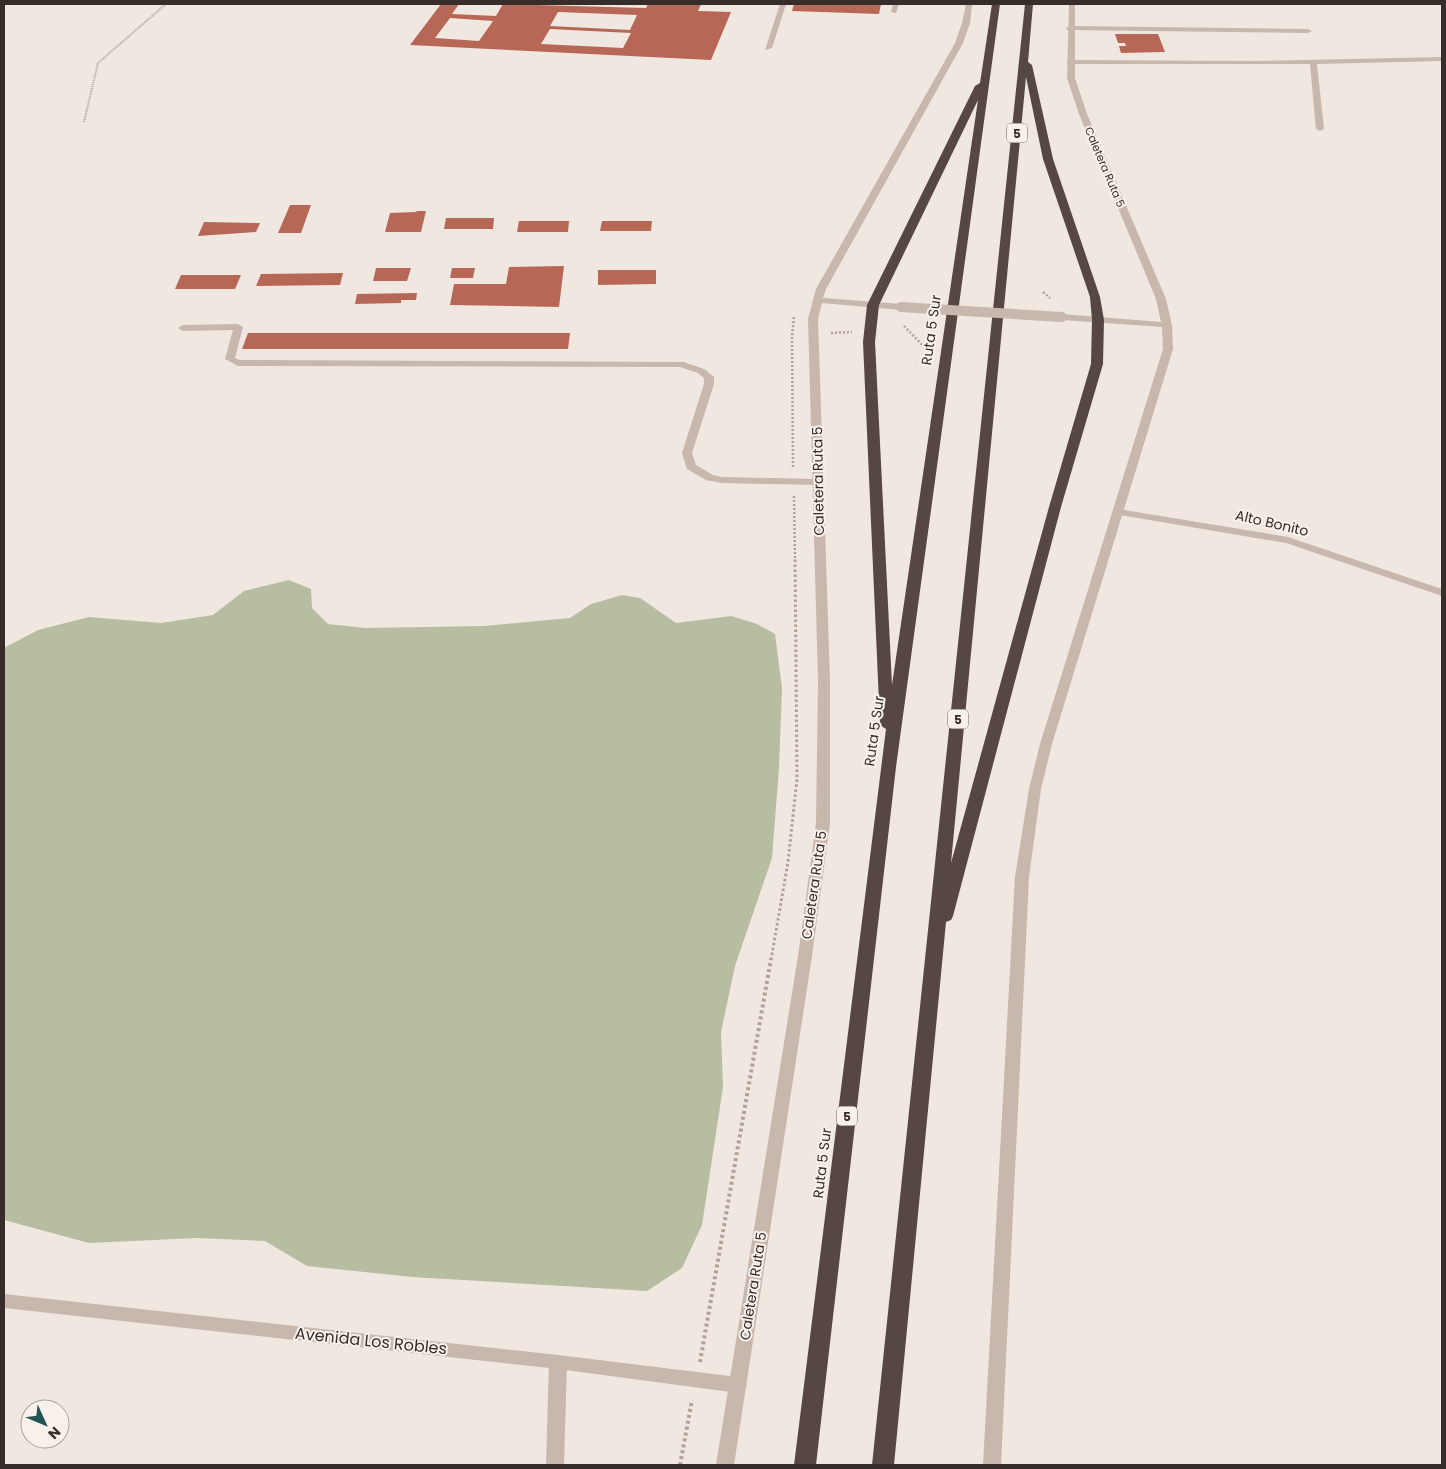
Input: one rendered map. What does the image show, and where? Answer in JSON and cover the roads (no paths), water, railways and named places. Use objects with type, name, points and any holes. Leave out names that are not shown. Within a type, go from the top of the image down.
[{"type":"highway","name":"Ruta 5 Sur","points":[[805,1465],[888,767],[996,4]]},
{"type":"highway","name":"5","points":[[883,1465],[1029,4]]},
{"type":"highway","points":[[934,961],[1054,508],[1097,364],[1098,320],[1095,297],[1048,160],[1025,52]]},
{"type":"highway","points":[[888,767],[869,342],[873,304],[986,73]]},
{"type":"street","points":[[768,48],[783,4]]},
{"type":"street","points":[[894,12],[896,4]]},
{"type":"street","name":"Caletera Ruta 5","points":[[725,1465],[823,823],[824,680],[813,319],[817,300],[962,38],[969,4]]},
{"type":"street","name":"Caletera Ruta 5","points":[[992,1465],[1022,877],[1028,831],[1046,744],[1168,349],[1167,325],[1161,299],[1083,114],[1071,78],[1070,28],[1072,4]]},
{"type":"street","points":[[1070,28],[1308,30]]},
{"type":"street","points":[[1070,62],[1442,59]]},
{"type":"street","points":[[1313,61],[1320,129]]},
{"type":"street","points":[[817,300],[1167,325]]},
{"type":"street","points":[[183,328],[238,327],[230,359],[238,363],[681,364],[701,371],[708,377],[709,384],[686,453],[691,467],[710,478],[722,480],[818,482]]},
{"type":"street","name":"Alto Bonito","points":[[1118,512],[1288,540],[1442,594]]},
{"type":"street","name":"Avenida Los Robles","points":[[4,1301],[558,1362],[738,1385]]},
{"type":"street","points":[[555,1465],[558,1362]]}]
